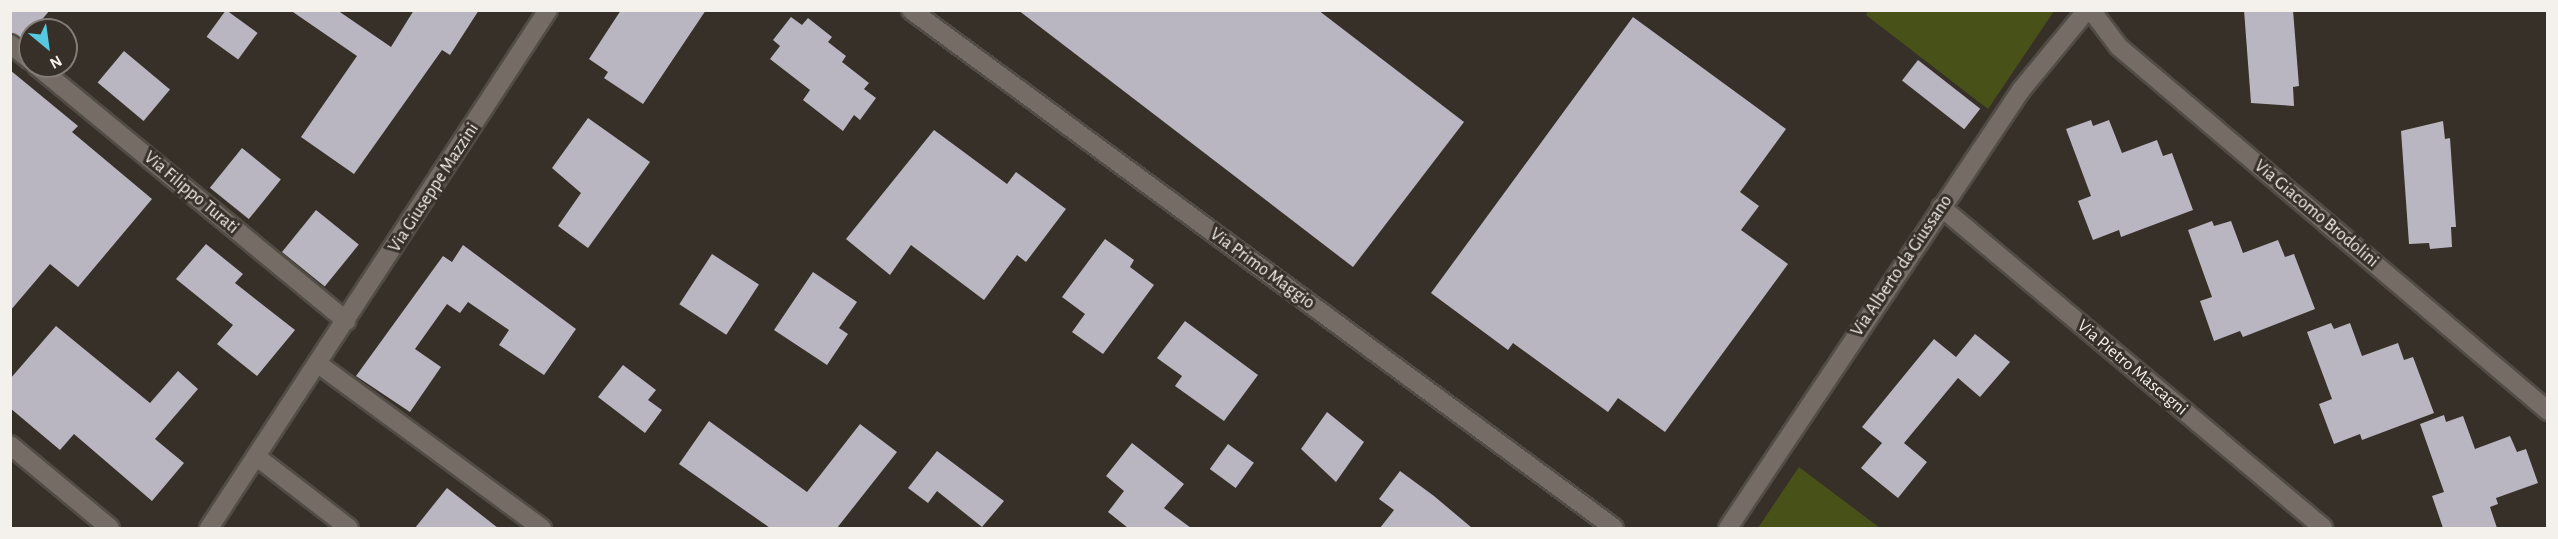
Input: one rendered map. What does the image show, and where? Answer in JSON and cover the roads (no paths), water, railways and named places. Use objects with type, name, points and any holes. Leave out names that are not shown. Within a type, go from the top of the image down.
[{"type":"street","name":"Via Giuseppe Mazzini","points":[[209,528],[548,10]]},
{"type":"street","name":"Via Primo Maggio","points":[[910,10],[1614,528]]},
{"type":"street","name":"Via Alberto da Giussano","points":[[1728,528],[2021,90],[2089,10]]},
{"type":"street","name":"Via Giacomo Brodolini","points":[[2089,10],[2119,47],[2547,411]]},
{"type":"street","name":"Via Filippo Turati","points":[[52,78],[346,321]]},
{"type":"street","name":"Via Pietro Mascagni","points":[[1941,207],[2323,528]]},
{"type":"street","points":[[317,363],[542,528]]},
{"type":"street","points":[[10,445],[110,528]]},
{"type":"street","points":[[256,456],[349,528]]}]
